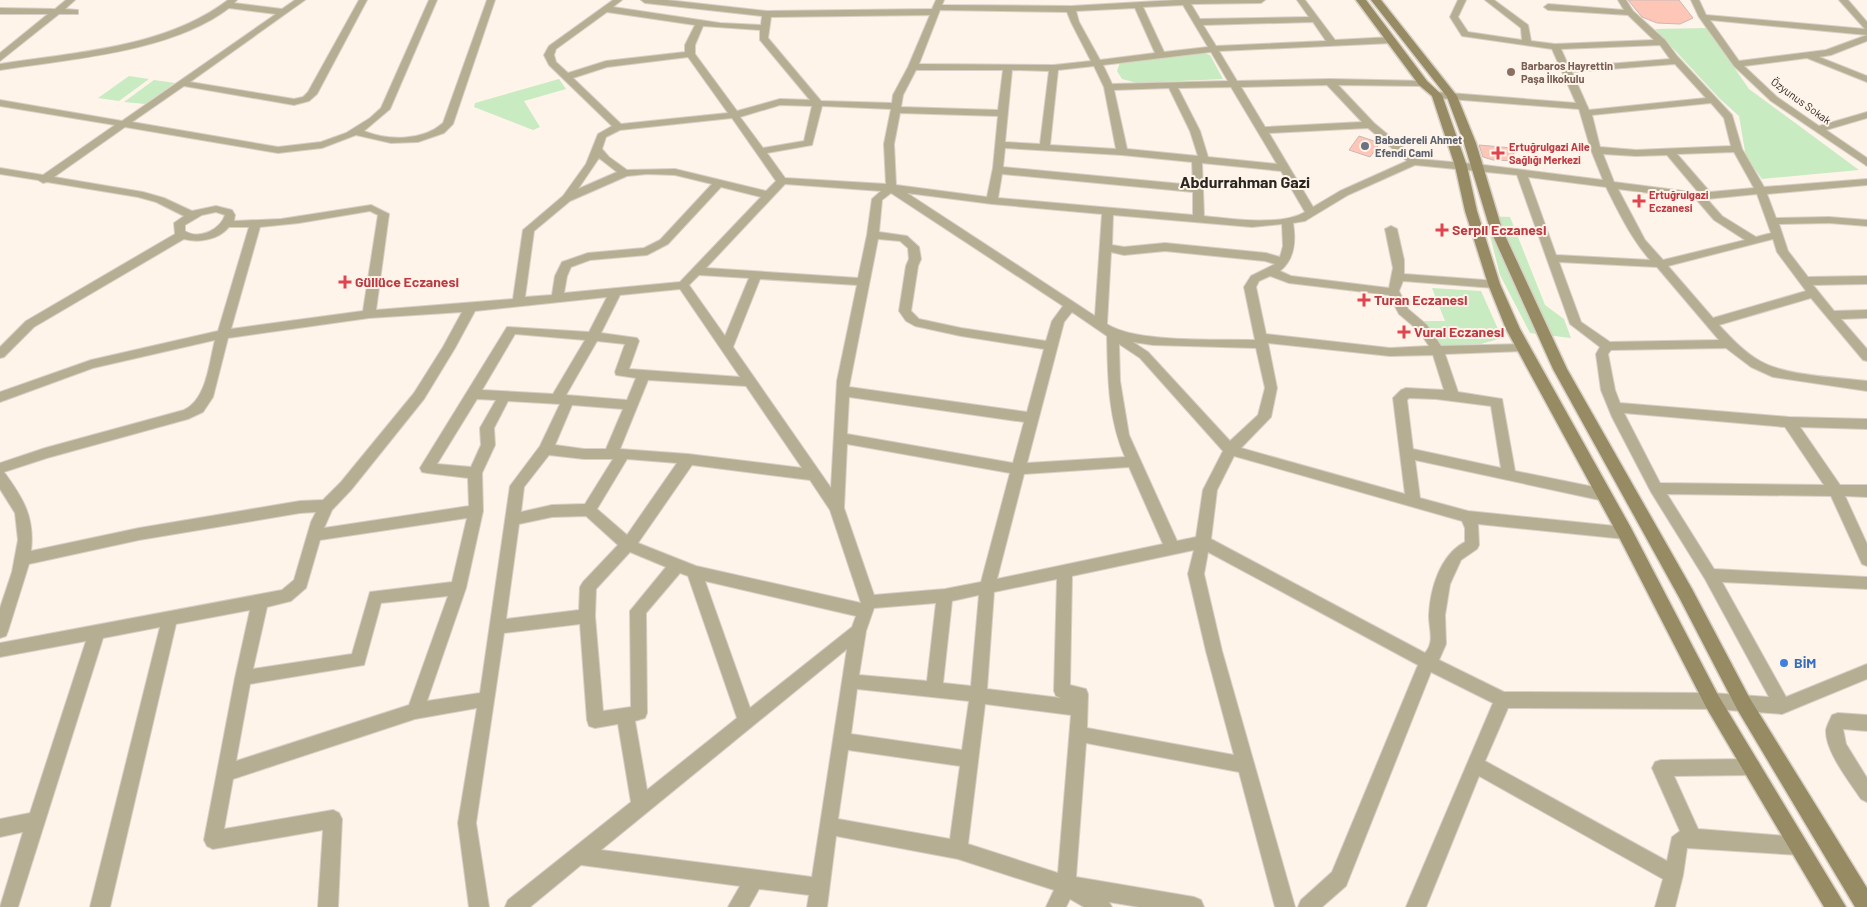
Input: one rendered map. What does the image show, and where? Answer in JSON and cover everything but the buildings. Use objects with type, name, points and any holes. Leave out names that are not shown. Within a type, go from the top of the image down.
[{"type":"street","points":[[0,58],[70,0]]},
{"type":"street","points":[[43,180],[301,0]]},
{"type":"street","points":[[182,83],[294,102],[306,98],[312,94],[363,0]]},
{"type":"street","points":[[0,103],[278,150],[306,149],[331,144],[374,122],[385,109],[433,0]]},
{"type":"street","points":[[357,132],[376,140],[396,140],[424,138],[445,128],[491,0]]},
{"type":"street","points":[[618,0],[552,48],[549,55],[552,63],[619,127]]},
{"type":"street","points":[[645,0],[767,14],[937,6],[1023,5],[1071,9],[1185,1],[1261,0]]},
{"type":"street","points":[[699,0],[706,8]]},
{"type":"street","points":[[1301,0],[1332,42]]},
{"type":"street","points":[[1361,0],[1423,82],[1444,96],[1584,109],[1713,100]]},
{"type":"street","points":[[1376,0],[1444,96],[1469,167],[1560,369],[1686,594],[1743,703],[1867,907]]},
{"type":"street","points":[[1462,0],[1454,17],[1465,34],[1555,47],[1662,42]]},
{"type":"street","points":[[1489,0],[1525,27],[1528,43]]},
{"type":"street","points":[[1622,0],[1630,13],[1662,42],[1729,117],[1737,148],[1761,191],[1783,252],[1813,293],[1867,357]]},
{"type":"street","name":"Özyunus Sokak","points":[[1695,0],[1703,16],[1737,64],[1774,99],[1867,163]]},
{"type":"street","points":[[1843,0],[1867,27]]},
{"type":"street","points":[[1185,1],[1199,22],[1232,83],[1263,130],[1311,212]]},
{"type":"street","points":[[0,67],[149,40],[199,23],[230,3],[284,12]]},
{"type":"street","points":[[1138,5],[1160,54]]},
{"type":"street","points":[[891,188],[889,144],[898,95],[913,67],[937,6]]},
{"type":"street","points":[[1548,7],[1630,13]]},
{"type":"street","points":[[606,9],[700,23],[765,28]]},
{"type":"street","points":[[1071,9],[1075,22],[1110,87],[1122,152]]},
{"type":"street","points":[[0,11],[75,12]]},
{"type":"street","points":[[767,14],[763,38],[818,103]]},
{"type":"street","points":[[1703,16],[1867,37]]},
{"type":"street","points":[[1199,22],[1316,19]]},
{"type":"street","points":[[700,23],[690,45],[690,54],[782,180]]},
{"type":"street","points":[[1737,64],[1828,53],[1867,37]]},
{"type":"street","points":[[913,67],[1054,68],[1213,49],[1392,40]]},
{"type":"street","points":[[1555,47],[1584,109],[1596,150],[1628,221],[1641,242],[1729,344],[1755,364],[1778,374],[1867,386]]},
{"type":"street","points":[[567,76],[606,64],[690,54]]},
{"type":"street","points":[[1810,56],[1867,79]]},
{"type":"street","points":[[1566,70],[1678,61]]},
{"type":"street","points":[[992,201],[998,170],[1002,113],[1008,68]]},
{"type":"street","points":[[1044,147],[1054,68]]},
{"type":"street","points":[[1330,82],[1370,126],[1414,162]]},
{"type":"street","points":[[1110,87],[1232,83],[1423,82]]},
{"type":"street","points":[[1172,86],[1195,131],[1200,160],[1197,189],[1199,219]]},
{"type":"street","points":[[518,302],[529,230],[565,199],[592,164],[602,136],[610,130],[619,127],[735,115],[780,102],[1002,113]]},
{"type":"street","points":[[762,151],[808,142],[818,103]]},
{"type":"street","points":[[1818,129],[1867,115]]},
{"type":"street","points":[[1263,130],[1370,126]]},
{"type":"street","points":[[1000,145],[1122,152],[1286,168]]},
{"type":"street","points":[[1596,150],[1623,153],[1737,148]]},
{"type":"street","points":[[597,149],[605,159],[625,173]]},
{"type":"street","points":[[1669,152],[1718,218],[1755,241]]},
{"type":"street","points":[[782,180],[891,188],[992,201],[1252,224],[1301,219],[1344,193],[1414,162],[1521,173],[1703,196],[1867,182]]},
{"type":"street","points":[[1469,167],[1471,211],[1494,284],[1513,328],[1626,534],[1712,701],[1836,907]]},
{"type":"street","points":[[998,170],[1197,189]]},
{"type":"street","points":[[0,171],[43,180],[139,194],[160,200],[191,215]]},
{"type":"street","points":[[565,199],[625,173],[647,171],[675,172],[768,195]]},
{"type":"street","points":[[1521,173],[1576,324],[1607,346],[1729,344]]},
{"type":"street","points":[[0,397],[91,364],[225,334],[369,314],[471,307],[683,285],[782,180]]},
{"type":"street","points":[[558,297],[561,276],[566,265],[588,257],[648,251],[664,242],[719,183]]},
{"type":"street","points":[[837,508],[842,391],[873,235],[877,198],[891,188]]},
{"type":"street","points":[[891,188],[1005,261],[1144,355],[1230,450],[1468,517],[1626,534]]},
{"type":"street","points":[[227,224],[230,215],[222,210],[207,209],[184,219],[178,228],[182,235],[192,238],[207,236],[227,224],[255,226],[291,222],[371,208],[382,212],[384,214],[369,314]]},
{"type":"street","points":[[1101,326],[1108,212]]},
{"type":"street","points":[[1772,221],[1829,220],[1867,223]]},
{"type":"street","points":[[1285,907],[1214,651],[1196,574],[1203,542],[1210,490],[1230,450],[1264,417],[1271,388],[1250,287],[1256,276],[1278,267],[1282,262],[1288,248],[1290,234],[1286,222]]},
{"type":"street","points":[[0,468],[45,453],[194,412],[206,397],[225,334],[248,244],[255,226]]},
{"type":"street","points":[[1391,229],[1399,265],[1399,277],[1393,291],[1403,311],[1423,328],[1438,351],[1453,396]]},
{"type":"street","points":[[0,354],[30,324],[182,235]]},
{"type":"street","points":[[873,235],[903,238],[913,246],[915,259],[905,311],[910,318],[931,326],[960,332],[1052,346]]},
{"type":"street","points":[[1552,258],[1660,264],[1777,235]]},
{"type":"street","points":[[1106,247],[1124,251],[1165,247],[1266,257],[1282,262]]},
{"type":"street","points":[[696,271],[863,282]]},
{"type":"street","points":[[1269,271],[1289,279],[1384,292],[1393,291]]},
{"type":"street","points":[[726,348],[756,275]]},
{"type":"street","points":[[1399,277],[1494,284]]},
{"type":"street","points":[[1804,281],[1867,280]]},
{"type":"street","points":[[683,285],[837,508],[867,606],[858,631],[817,907]]},
{"type":"street","points":[[479,907],[467,823],[498,627],[517,486],[546,449],[562,399],[616,291]]},
{"type":"street","points":[[1710,323],[1813,293]]},
{"type":"street","points":[[958,850],[978,695],[988,587],[1058,321],[1070,306]]},
{"type":"street","points":[[0,650],[286,596],[301,584],[318,522],[327,506],[346,486],[419,396],[449,348],[471,307]]},
{"type":"street","points":[[1832,315],[1867,314]]},
{"type":"street","points":[[475,473],[427,468],[511,330],[633,342],[621,372],[750,382]]},
{"type":"street","points":[[1113,334],[1153,341],[1260,341],[1390,352],[1524,347]]},
{"type":"street","points":[[1113,334],[1114,381],[1122,435],[1172,548]]},
{"type":"street","points":[[1853,340],[1867,340]]},
{"type":"street","points":[[1607,346],[1602,354],[1608,390],[1615,408],[1656,488],[1710,575],[1782,706]]},
{"type":"street","points":[[589,510],[617,454],[632,405],[644,375]]},
{"type":"street","points":[[842,391],[1032,418]]},
{"type":"street","points":[[1413,502],[1400,398],[1406,393],[1453,396],[1496,402],[1509,475]]},
{"type":"street","points":[[472,394],[632,405]]},
{"type":"street","points":[[415,711],[458,588],[476,511],[475,473],[488,444],[487,428],[504,397]]},
{"type":"street","points":[[1615,408],[1789,422],[1867,424]]},
{"type":"street","points":[[1789,422],[1836,491],[1867,560]]},
{"type":"street","points":[[840,438],[1019,469],[1134,462]]},
{"type":"street","points":[[546,449],[584,454],[617,454],[688,460],[814,474]]},
{"type":"street","points":[[1407,453],[1604,495]]},
{"type":"street","points":[[677,565],[638,611],[639,713],[595,720],[587,616],[588,587],[628,545],[688,460]]},
{"type":"street","points":[[0,476],[22,514],[26,529],[21,559],[0,631]]},
{"type":"street","points":[[1656,488],[1867,491]]},
{"type":"street","points":[[21,559],[139,534],[300,507],[327,506]]},
{"type":"street","points":[[513,519],[552,511],[589,510],[628,545],[694,572],[867,606],[945,596],[1203,542],[1427,662],[1503,700],[1712,701],[1782,706],[1867,671]]},
{"type":"street","points":[[314,535],[476,511]]},
{"type":"street","points":[[1308,907],[1339,879],[1427,662],[1439,648],[1438,602],[1448,569],[1457,554],[1472,545],[1472,528],[1468,517]]},
{"type":"street","points":[[1056,907],[1066,885],[1080,708],[1080,694],[1062,691],[1065,571]]},
{"type":"street","points":[[694,572],[746,721]]},
{"type":"street","points":[[1710,575],[1867,583]]},
{"type":"street","points":[[242,678],[358,660],[374,598],[458,588]]},
{"type":"street","points":[[934,689],[945,596]]},
{"type":"street","points":[[260,602],[242,678],[213,840],[333,819],[328,907]]},
{"type":"street","points":[[498,627],[587,616]]},
{"type":"street","points":[[100,907],[170,618]]},
{"type":"street","points":[[515,907],[858,631]]},
{"type":"street","points":[[8,907],[97,632]]},
{"type":"street","points":[[850,681],[934,689],[1080,708]]},
{"type":"street","points":[[225,773],[415,711],[487,699]]},
{"type":"street","points":[[1419,906],[1503,700]]},
{"type":"street","points":[[624,715],[641,806]]},
{"type":"street","points":[[1867,723],[1838,721],[1835,724],[1834,735],[1841,753],[1867,793]]},
{"type":"street","points":[[1078,734],[1246,765]]},
{"type":"street","points":[[841,741],[970,759]]},
{"type":"street","points":[[1475,766],[1674,875]]},
{"type":"street","points":[[1693,838],[1661,768],[1752,767]]},
{"type":"street","points":[[0,828],[37,820]]},
{"type":"street","points":[[828,826],[958,850],[1066,885],[1194,907]]},
{"type":"street","points":[[1665,907],[1674,875],[1678,843],[1682,839],[1693,838],[1799,846]]},
{"type":"street","points":[[579,856],[820,887]]},
{"type":"street","points":[[738,907],[755,878]]},
{"type":"street","points":[[1066,885],[1102,907]]},
{"type":"green space","points":[[1707,28],[1749,89],[1859,170],[1762,179],[1746,157],[1739,116],[1719,98],[1655,29]]},
{"type":"green space","points":[[1204,53],[1210,55],[1223,79],[1137,83],[1122,79],[1117,71],[1120,62]]},
{"type":"green space","points":[[129,76],[149,79],[119,101],[98,98]]},
{"type":"green space","points":[[559,79],[566,89],[524,101],[540,127],[533,130],[474,107],[475,103]]},
{"type":"green space","points":[[154,80],[175,83],[145,104],[124,102]]},
{"type":"green space","points":[[1485,216],[1510,217],[1545,305],[1564,319],[1571,338],[1530,333],[1500,275]]},
{"type":"green space","points":[[1432,288],[1481,291],[1502,338],[1481,344],[1439,346],[1422,321],[1445,321]]},
{"type":"place","name":"Barbaros Hayrettin Paşa İlkokulu","points":[[1511,72]]},
{"type":"place","name":"Babadereli Ahmet Efendi Cami","points":[[1365,146]]},
{"type":"place","name":"Ertuğrulgazi Aile Sağlığı Merkezi","points":[[1498,153]]},
{"type":"place","name":"Ertuğrulgazi Eczanesi","points":[[1639,201]]},
{"type":"place","name":"Serpil Eczanesi","points":[[1442,230]]},
{"type":"place","name":"Güllüce Eczanesi","points":[[345,282]]},
{"type":"place","name":"Turan Eczanesi","points":[[1364,300]]},
{"type":"place","name":"Vural Eczanesi","points":[[1404,332]]},
{"type":"place","name":"BİM","points":[[1784,663]]},
{"type":"district","name":"Abdurrahman Gazi","points":[[1245,182]]}]
